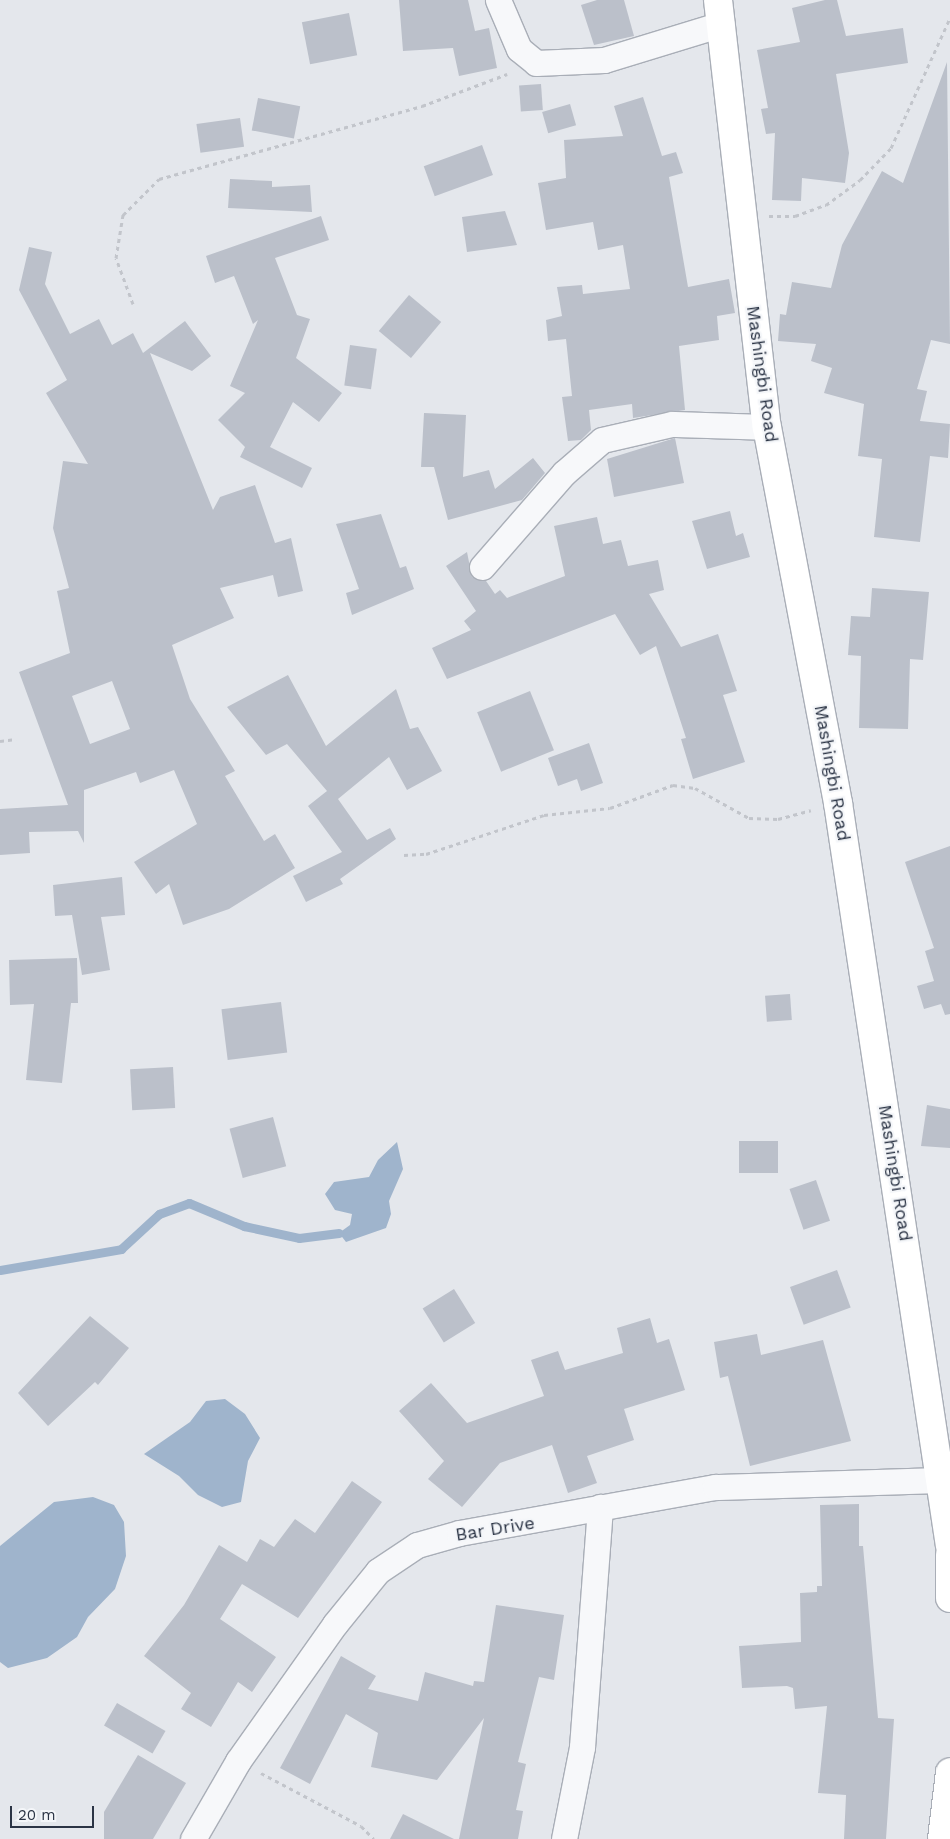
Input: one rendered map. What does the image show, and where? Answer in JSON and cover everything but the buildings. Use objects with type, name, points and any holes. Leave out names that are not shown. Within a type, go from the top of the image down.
[{"type":"main road","name":"Mashingbi Road","points":[[720,12],[741,215],[768,427],[838,803],[943,1480],[950,1546]]},
{"type":"main road","points":[[950,1555],[950,1598]]},
{"type":"main road","points":[[942,1839],[950,1772]]},
{"type":"street","points":[[498,0],[519,49],[536,63],[604,60],[720,12]]},
{"type":"street","points":[[482,567],[564,473],[602,440],[672,424],[768,427]]},
{"type":"street","name":"Bar Drive","points":[[193,1839],[238,1761],[335,1624],[378,1571],[417,1545],[600,1507],[715,1487],[943,1480]]},
{"type":"street","points":[[564,1839],[582,1747],[600,1507]]},
{"type":"path","points":[[741,215],[795,216],[826,205],[860,180],[891,148],[950,18]]},
{"type":"path","points":[[133,304],[116,258],[123,215],[159,179],[422,106],[536,63]]},
{"type":"path","points":[[0,741],[16,739]]},
{"type":"path","points":[[404,855],[426,854],[544,815],[610,808],[673,785],[695,788],[749,818],[778,819],[838,803]]},
{"type":"path","points":[[238,1761],[314,1799],[374,1839]]},
{"type":"water","points":[[397,1142],[403,1169],[389,1201],[391,1214],[386,1228],[346,1242],[339,1233],[350,1225],[352,1214],[335,1210],[325,1194],[334,1182],[369,1177],[378,1160]]},
{"type":"water","points":[[225,1399],[245,1414],[260,1438],[248,1461],[241,1502],[222,1507],[198,1495],[179,1476],[144,1454],[190,1422],[206,1401]]},
{"type":"water","points":[[93,1497],[114,1505],[124,1522],[126,1556],[115,1589],[88,1617],[77,1637],[47,1658],[8,1668],[0,1662],[0,1546],[54,1502]]},
{"type":"waterway","points":[[0,1270],[121,1249],[159,1214],[189,1203],[244,1226],[299,1238],[339,1233]]}]
